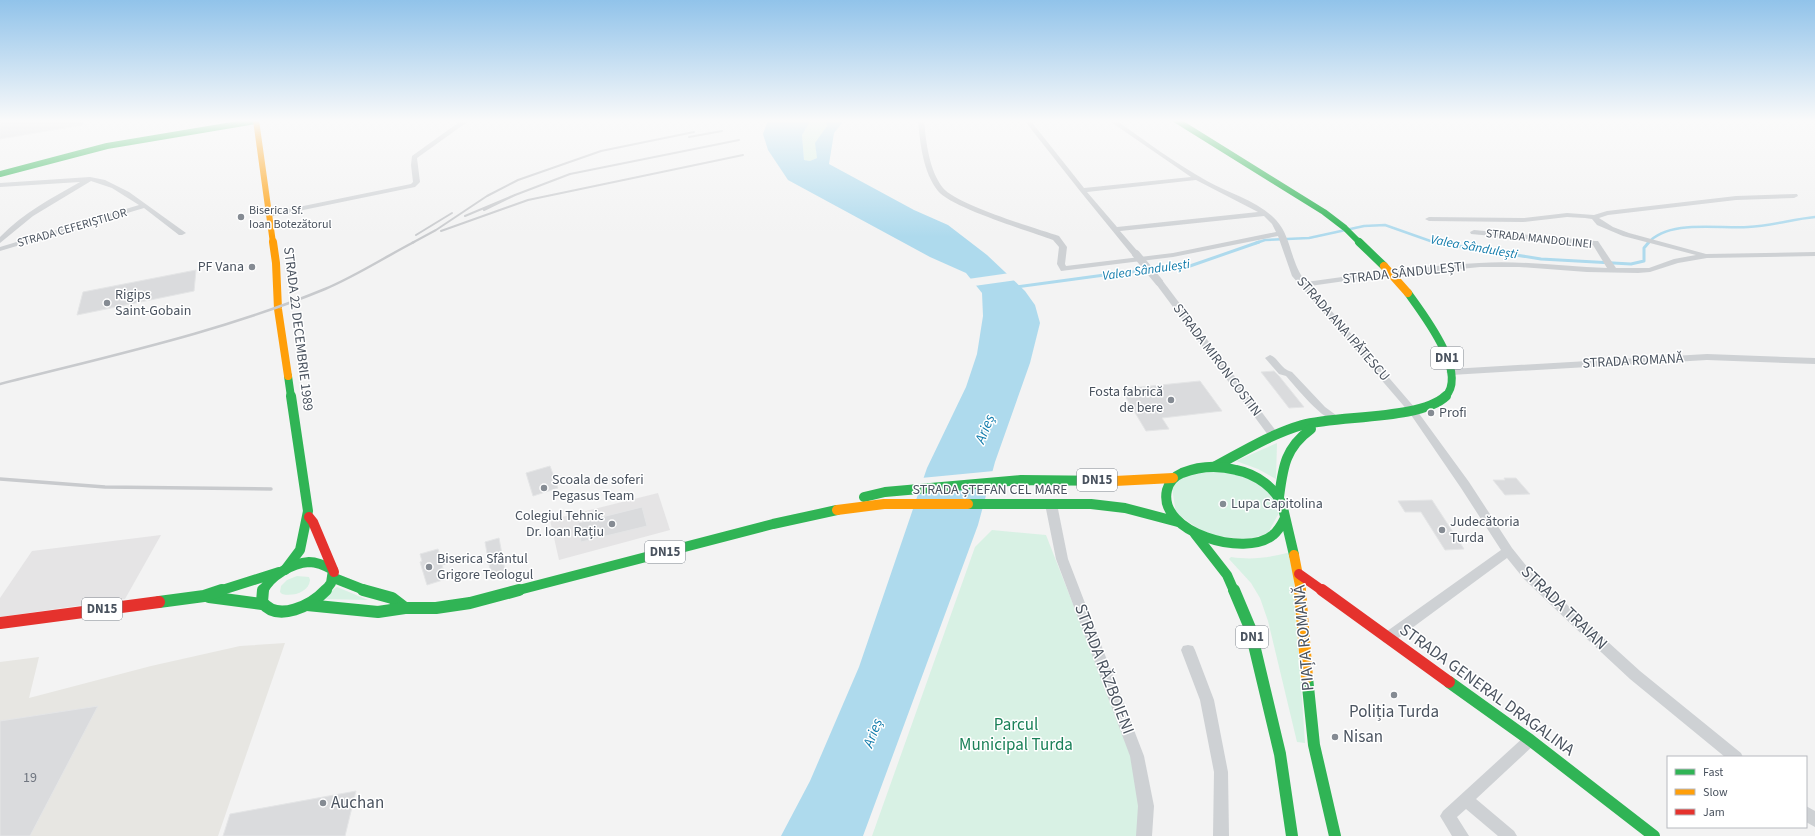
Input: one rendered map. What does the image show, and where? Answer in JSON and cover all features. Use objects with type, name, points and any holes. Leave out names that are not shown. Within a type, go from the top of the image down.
[{"type":"main road","points":[[0,174],[59,159]]},
{"type":"main road","name":"STRADA 22 DECEMBRIE 1989","points":[[261,159],[276,263],[278,309],[309,517],[313,522],[334,575]]},
{"type":"main road","name":"DN1","points":[[1214,467],[1275,437],[1308,424],[1412,410],[1436,402],[1449,393],[1452,385],[1448,361],[1435,331],[1408,293],[1384,266],[1364,245],[1324,212],[1239,159]]},
{"type":"main road","name":"PIAȚA ROMANĂ","points":[[1333,420],[1304,432],[1290,445],[1285,461],[1279,497],[1284,508],[1285,518],[1299,574],[1310,714],[1316,759],[1335,836]]},
{"type":"main road","name":"DN1","points":[[1279,497],[1267,486],[1252,476],[1233,469],[1214,467],[1198,468],[1184,472],[1173,478],[1167,488],[1165,499],[1169,510],[1178,522],[1194,533],[1220,542],[1233,544],[1252,543],[1269,538],[1280,529],[1285,518]]},
{"type":"main road","name":"STRADA ȘTEFAN CEL MARE","points":[[307,605],[378,612],[404,608],[436,608],[500,596],[824,511],[866,496],[885,492],[1021,480],[1131,480],[1173,478]]},
{"type":"main road","name":"STRADA ȘTEFAN CEL MARE","points":[[824,511],[884,504],[1091,504],[1126,508],[1178,522]]},
{"type":"main road","name":"STRADA 22 DECEMBRIE 1989","points":[[282,571],[300,554],[305,526],[309,517]]},
{"type":"main road","name":"DN1","points":[[1194,533],[1220,564],[1244,612],[1254,643],[1280,754],[1292,836]]},
{"type":"main road","name":"STRADA ȘTEFAN CEL MARE","points":[[0,623],[204,596],[309,562],[329,566],[334,575],[367,592],[391,597],[400,601],[404,608]]},
{"type":"main road","name":"STRADA ȘTEFAN CEL MARE","points":[[262,604],[260,600],[261,592],[265,584],[282,571]]},
{"type":"main road","name":"STRADA GENERAL DRAGALINA","points":[[1299,574],[1530,740],[1654,836]]},
{"type":"main road","name":"STRADA ȘTEFAN CEL MARE","points":[[204,596],[262,604],[274,610],[286,611],[307,605],[324,594],[331,586],[334,575]]},
{"type":"street","points":[[269,215],[413,186],[417,182],[414,159]]},
{"type":"street","points":[[929,159],[934,180],[942,191],[949,197],[962,204],[1056,238],[1062,242],[1064,249],[1061,264],[1064,269],[1173,255],[1282,238],[1275,223],[1264,214],[1198,178],[1167,159]]},
{"type":"street","name":"STRADA MIRON COSTIN","points":[[1058,159],[1159,282],[1275,437]]},
{"type":"street","points":[[1082,190],[1198,178]]},
{"type":"street","points":[[0,185],[90,179],[104,181],[120,189],[182,233]]},
{"type":"street","points":[[0,241],[12,228],[47,204],[90,179]]},
{"type":"street","points":[[1429,219],[1522,220],[1576,214],[1594,217],[1606,213],[1736,198],[1794,196]]},
{"type":"street","name":"STRADA CEFERIȘTILOR","points":[[0,249],[144,206]]},
{"type":"street","points":[[1115,229],[1264,214]]},
{"type":"street","points":[[1594,217],[1597,223],[1606,227],[1642,239],[1707,256]]},
{"type":"street","name":"STRADA MANDOLINEI","points":[[1474,232],[1597,244],[1613,271]]},
{"type":"street","name":"STRADA ANA IPĂTESCU","points":[[1282,238],[1291,266],[1302,285],[1412,410]]},
{"type":"street","name":"STRADA SÂNDULEȘTI","points":[[1302,285],[1352,278],[1500,264],[1613,271],[1650,270],[1677,261],[1707,256],[1815,254]]},
{"type":"street","points":[[1270,358],[1282,372],[1289,374],[1333,420]]},
{"type":"street","name":"STRADA ROMANĂ","points":[[1451,372],[1707,358],[1815,361]]},
{"type":"street","name":"STRADA TRAIAN","points":[[1412,410],[1508,550],[1528,576],[1577,623],[1635,675],[1735,756]]},
{"type":"street","name":"STRADA RĂZBOIENI","points":[[1051,504],[1062,559],[1137,756],[1146,806],[1144,836]]},
{"type":"street","points":[[1388,638],[1508,550]]},
{"type":"street","points":[[1188,650],[1207,700],[1221,772],[1221,836]]},
{"type":"street","points":[[1461,836],[1448,816],[1530,740]]},
{"type":"street","points":[[1466,800],[1509,836]]},
{"type":"street","points":[[1807,814],[1815,820]]},
{"type":"shaded area","points":[[658,493],[670,530],[559,560],[550,520]]},
{"type":"shaded area","points":[[161,535],[125,599],[0,617],[0,598],[32,551]]},
{"type":"shaded area","points":[[285,643],[218,836],[0,836],[0,662],[39,657],[29,698],[151,666],[240,646]]},
{"type":"green space","points":[[804,159],[815,159],[810,161]]},
{"type":"green space","points":[[1277,443],[1276,479],[1258,469],[1236,461]]},
{"type":"green space","points":[[1205,471],[1230,471],[1264,486],[1280,511],[1268,533],[1247,540],[1206,534],[1176,513],[1172,488],[1183,477]]},
{"type":"green space","name":"Parcul Municipal Turda","points":[[992,530],[1046,535],[1132,755],[1140,801],[1137,836],[872,836],[975,547]]},
{"type":"green space","points":[[1287,553],[1292,555],[1305,743],[1297,742],[1268,621],[1260,598],[1251,583],[1229,559],[1231,557],[1259,558]]},
{"type":"green space","points":[[297,576],[309,577],[310,580],[307,588],[300,593],[291,595],[282,594],[280,592],[281,586],[287,580]]},
{"type":"green space","points":[[337,587],[368,600],[321,599]]},
{"type":"water","name":"Arieș","points":[[774,159],[804,159],[810,161],[815,159],[830,159],[829,164],[914,210],[948,225],[987,255],[1025,291],[1035,305],[1040,323],[1030,363],[995,462],[978,525],[863,836],[781,836],[810,781],[859,667],[927,468],[966,387],[977,354],[983,316],[982,293],[966,273],[930,257],[788,180]]},
{"type":"pier","points":[[1010,273],[1017,280],[974,286],[968,279]]},
{"type":"pier","points":[[994,471],[990,485],[917,492],[921,478]]},
{"type":"building","name":"Rigips Saint-Gobain","points":[[196,270],[194,291],[77,315],[83,292]]},
{"type":"building","points":[[1274,371],[1304,407],[1289,408],[1261,372]]},
{"type":"building","name":"Fosta fabrică de bere","points":[[1200,381],[1222,411],[1162,418],[1169,429],[1146,431],[1121,389]]},
{"type":"building","name":"Scoala de soferi Pegasus Team","points":[[550,466],[558,488],[533,496],[526,473]]},
{"type":"building","points":[[1504,478],[1516,478],[1530,494],[1505,495],[1493,480],[1505,480]]},
{"type":"building","name":"Judecătoria Turda","points":[[1432,500],[1464,549],[1445,550],[1421,512],[1405,512],[1398,501]]},
{"type":"building","name":"Colegiul Tehnic Dr. Ioan Rațiu","points":[[642,507],[647,526],[581,542],[578,523]]},
{"type":"building","points":[[499,538],[505,571],[491,575],[485,542]]},
{"type":"building","name":"Biserica Sfântul Grigore Teologul","points":[[438,549],[440,556],[447,554],[449,563],[442,565],[446,579],[427,585],[420,562],[422,561],[420,554]]},
{"type":"building","points":[[98,706],[30,836],[0,836],[0,721]]},
{"type":"building","name":"Auchan","points":[[356,791],[345,836],[223,836],[230,814]]},
{"type":"waterway","name":"Valea Sândulești","points":[[1648,243],[1657,236],[1668,231],[1681,228],[1757,226],[1815,217]]},
{"type":"waterway","name":"Valea Sândulești","points":[[1259,242],[1265,240],[1309,238],[1364,226],[1385,225],[1433,242]]},
{"type":"waterway","name":"Valea Sândulești","points":[[1016,287],[1112,274],[1190,266],[1259,242]]},
{"type":"waterway","name":"Valea Sândulești","points":[[1433,242],[1541,259],[1631,264],[1644,261],[1644,248],[1648,243]]},
{"type":"railway","points":[[412,243],[436,230],[487,196],[518,180],[578,159]]},
{"type":"railway","points":[[515,195],[570,174],[644,159]]},
{"type":"railway","points":[[441,231],[528,200],[724,159]]},
{"type":"railway","points":[[465,216],[515,195]]},
{"type":"railway","points":[[484,210],[515,195]]},
{"type":"railway","points":[[416,235],[452,213]]},
{"type":"railway","points":[[0,384],[123,353],[205,331],[246,318],[337,284],[414,242]]},
{"type":"railway","points":[[0,479],[105,487],[271,489]]},
{"type":"traffic: fast","points":[[0,174],[57,159]]},
{"type":"traffic: fast","points":[[1239,159],[1324,212],[1345,228],[1384,266]]},
{"type":"traffic: fast","points":[[1214,467],[1275,435],[1314,422],[1411,411],[1428,407],[1443,399],[1449,393],[1453,383],[1452,371],[1440,342],[1408,293]]},
{"type":"traffic: fast","points":[[285,570],[300,550],[308,511],[288,376]]},
{"type":"traffic: fast","points":[[1279,497],[1286,458],[1295,443],[1311,429]]},
{"type":"traffic: fast","points":[[1285,518],[1279,528],[1275,534],[1265,540],[1252,543],[1221,542],[1190,531],[1178,522],[1170,510],[1166,497],[1168,485],[1175,477],[1182,473],[1208,467],[1223,467],[1251,475],[1274,491],[1281,502],[1283,508],[1287,529],[1294,555]]},
{"type":"traffic: fast","points":[[864,497],[885,492],[1021,480],[1115,481]]},
{"type":"traffic: fast","points":[[968,504],[1091,504],[1125,508],[1178,522]]},
{"type":"traffic: fast","points":[[307,605],[378,612],[405,608],[436,608],[470,603],[773,524],[837,510]]},
{"type":"traffic: fast","points":[[1195,534],[1227,575],[1250,628],[1280,754],[1292,836]]},
{"type":"traffic: fast","points":[[309,562],[325,565],[333,570],[331,583],[324,592],[309,603],[292,610],[273,610],[266,607],[262,602],[262,596],[263,590],[267,583],[280,572],[309,562]]},
{"type":"traffic: fast","points":[[159,602],[204,596],[279,572]]},
{"type":"traffic: fast","points":[[334,578],[362,590],[392,598],[405,608]]},
{"type":"traffic: fast","points":[[209,597],[262,604]]},
{"type":"traffic: fast","points":[[1307,677],[1314,745],[1335,836]]},
{"type":"traffic: fast","points":[[1449,682],[1530,740],[1654,836]]},
{"type":"traffic: slow","points":[[261,159],[276,263],[278,309],[288,376]]},
{"type":"traffic: slow","points":[[1384,266],[1408,293]]},
{"type":"traffic: slow","points":[[1115,481],[1173,478]]},
{"type":"traffic: slow","points":[[837,510],[884,504],[968,504]]},
{"type":"traffic: slow","points":[[1294,555],[1300,584],[1307,677]]},
{"type":"traffic: jam","points":[[309,517],[313,522],[334,572]]},
{"type":"traffic: jam","points":[[1299,574],[1449,682]]},
{"type":"traffic: jam","points":[[0,623],[159,602]]},
{"type":"place","name":"Biserica Sf. Ioan Botezătorul","points":[[241,217]]},
{"type":"place","name":"PF Vana","points":[[252,267]]},
{"type":"place","name":"Rigips Saint-Gobain","points":[[107,303]]},
{"type":"place","name":"Fosta fabrică de bere","points":[[1171,400]]},
{"type":"place","name":"Profi","points":[[1431,413]]},
{"type":"place","name":"Scoala de soferi Pegasus Team","points":[[544,488]]},
{"type":"place","name":"Lupa Capitolina","points":[[1223,504]]},
{"type":"place","name":"Colegiul Tehnic Dr. Ioan Rațiu","points":[[612,524]]},
{"type":"place","name":"Judecătoria Turda","points":[[1442,530]]},
{"type":"place","name":"Biserica Sfântul Grigore Teologul","points":[[429,567]]},
{"type":"place","name":"Poliția Turda","points":[[1394,695]]},
{"type":"place","name":"Nisan","points":[[1335,737]]},
{"type":"place","name":"Auchan","points":[[323,803]]}]
